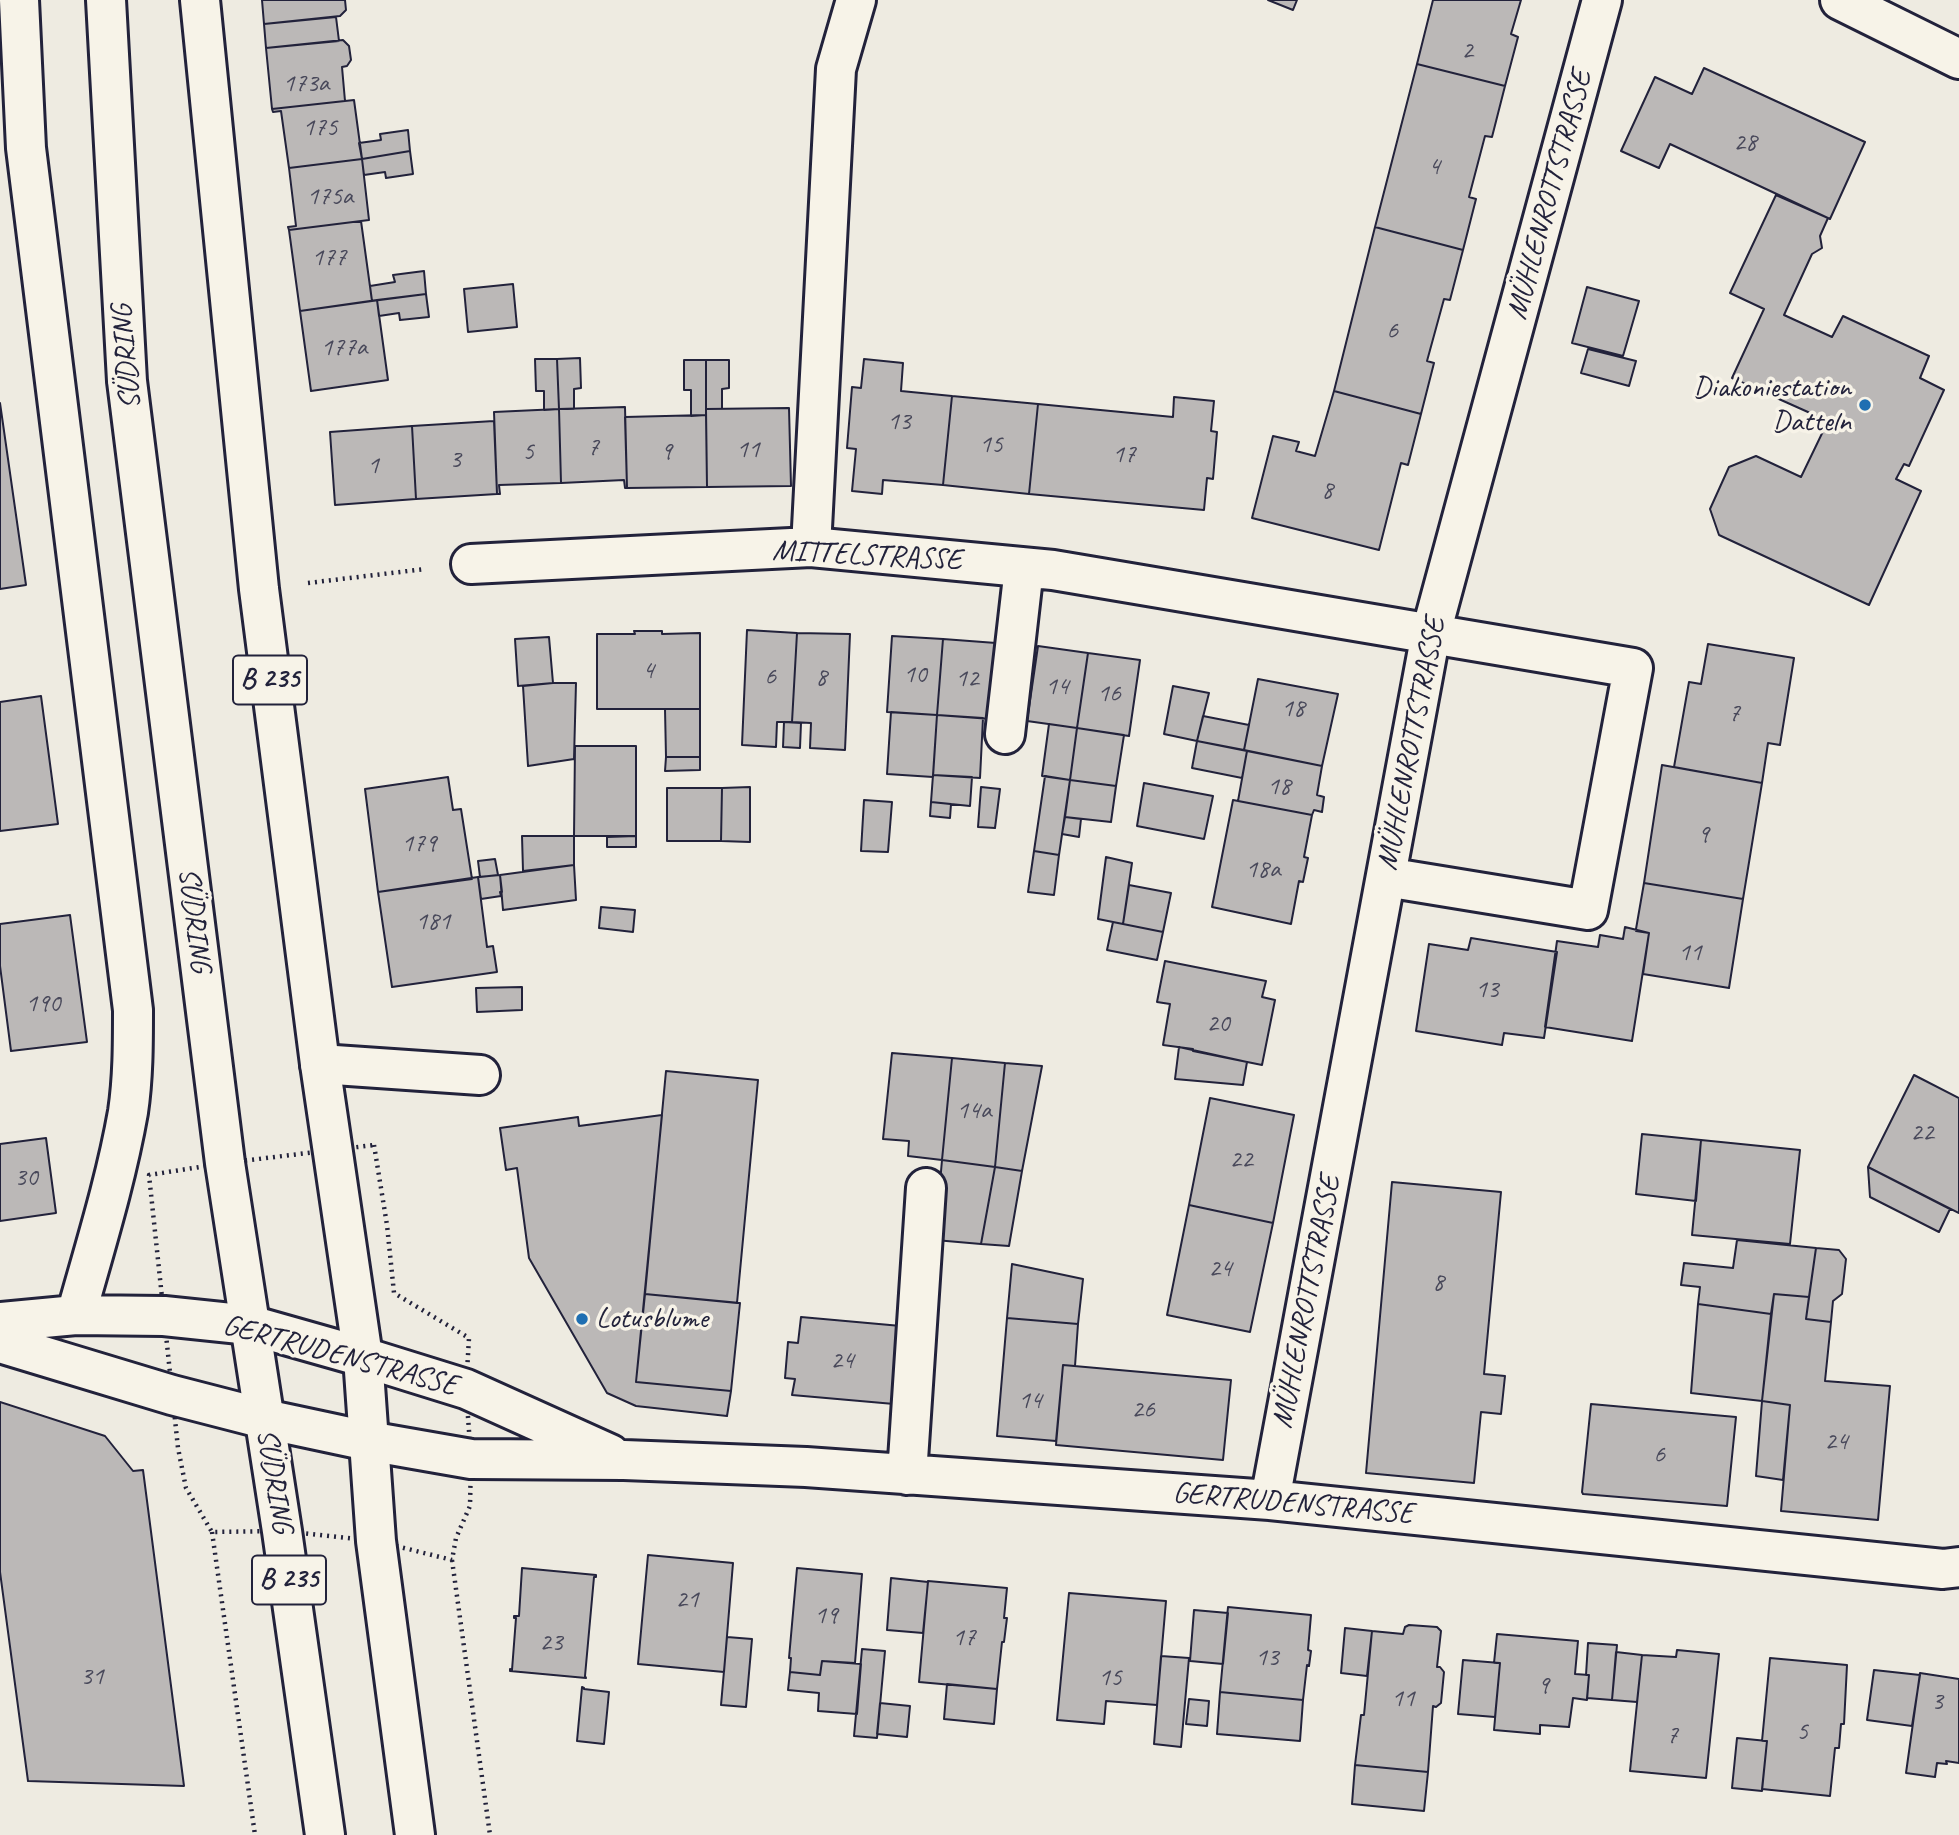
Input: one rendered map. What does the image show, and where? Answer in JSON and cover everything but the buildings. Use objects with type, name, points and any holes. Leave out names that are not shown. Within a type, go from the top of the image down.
[{"type":"street","points":[[19,0],[26,148],[133,1010],[133,1057],[128,1109],[116,1168],[76,1315]]},
{"type":"street","name":"SÜDRING","points":[[106,0],[127,381],[225,1163],[282,1531],[325,1835]]},
{"type":"street","name":"B 235","points":[[200,0],[259,589],[320,1064],[362,1357],[376,1541],[415,1835]]},
{"type":"street","points":[[811,547],[836,69],[856,0]]},
{"type":"street","name":"MÜHLENROTTSTRASSE","points":[[1270,1500],[1431,633],[1602,0]]},
{"type":"street","points":[[1840,0],[1959,58]]},
{"type":"street","name":"MITTELSTRASSE","points":[[471,564],[811,547],[1054,570],[1633,668],[1588,910],[1386,877]]},
{"type":"street","points":[[1005,734],[1024,568]]},
{"type":"street","points":[[320,1064],[480,1075]]},
{"type":"street","points":[[907,1475],[926,1188]]},
{"type":"street","name":"GERTRUDENSTRASSE","points":[[0,1322],[76,1315],[164,1316],[250,1325],[466,1389],[624,1460]]},
{"type":"street","name":"GERTRUDENSTRASSE","points":[[0,1343],[172,1395],[265,1419],[368,1441],[471,1458],[624,1460],[806,1467],[1270,1500],[1943,1569],[1959,1567]]},
{"type":"path","points":[[259,589],[471,564]]},
{"type":"path","points":[[212,1532],[255,1835]]},
{"type":"path","points":[[452,1560],[490,1835]]},
{"type":"place","name":"Diakoniestation Datteln","points":[[1865,405]]},
{"type":"place","name":"Lotusblume","points":[[582,1319]]}]
